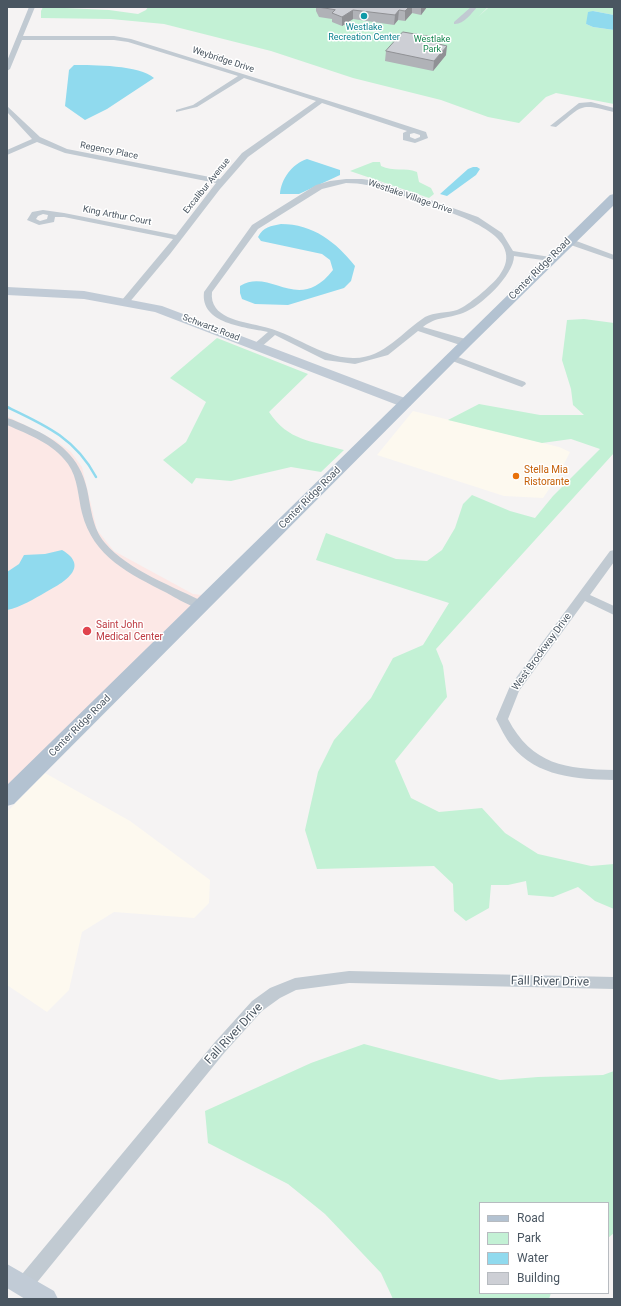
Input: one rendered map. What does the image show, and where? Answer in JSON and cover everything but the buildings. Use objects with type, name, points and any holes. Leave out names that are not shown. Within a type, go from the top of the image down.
[{"type":"main road","name":"Center Ridge Road","points":[[7,798],[202,606],[450,357],[614,198]]},
{"type":"street","points":[[7,69],[21,38],[32,7]]},
{"type":"street","points":[[456,23],[462,20],[474,7]]},
{"type":"street","name":"Weybridge Drive","points":[[21,38],[114,38],[129,40],[321,100],[414,131]]},
{"type":"street","points":[[178,111],[195,106],[243,76]]},
{"type":"street","name":"Excalibur Avenue","points":[[125,302],[245,155],[321,100]]},
{"type":"street","points":[[554,126],[581,104],[591,104],[614,110]]},
{"type":"street","name":"Regency Place","points":[[7,108],[27,131],[38,139],[65,151],[222,182]]},
{"type":"street","points":[[7,153],[38,139]]},
{"type":"street","name":"Westlake Village Drive","points":[[362,181],[475,219],[499,235],[510,253],[510,264],[502,278],[468,308],[459,312],[429,318],[385,353],[355,361],[328,358],[274,331],[236,323],[216,315],[207,300],[208,292],[255,227],[319,187],[330,183],[362,181]]},
{"type":"street","name":"King Arthur Court","points":[[52,215],[64,215],[178,238]]},
{"type":"street","points":[[568,241],[614,258]]},
{"type":"street","points":[[510,253],[550,259]]},
{"type":"street","name":"Schwartz Road","points":[[7,291],[63,293],[125,302],[158,309],[405,403]]},
{"type":"street","points":[[416,328],[457,341],[466,342]]},
{"type":"street","points":[[257,346],[274,331]]},
{"type":"street","points":[[450,357],[522,384]]},
{"type":"street","points":[[7,421],[54,444],[70,459],[78,473],[85,513],[90,529],[107,552],[125,564],[202,606]]},
{"type":"street","points":[[614,554],[583,596],[614,610]]},
{"type":"street","name":"West Brockway Drive","points":[[583,596],[514,689],[502,719],[519,747],[539,763],[572,774],[614,775]]},
{"type":"street","name":"Fall River Drive","points":[[15,1280],[220,1046],[257,1006],[275,993],[295,984],[349,978],[614,983]]},
{"type":"street","points":[[15,1280],[46,1299]]},
{"type":"shaded area","points":[[413,411],[559,447],[570,452],[558,476],[543,498],[504,496],[377,455]]},
{"type":"shaded area","name":"Saint John Medical Center","points":[[7,416],[55,440],[71,452],[82,467],[97,530],[114,551],[193,594],[202,595],[7,789]]},
{"type":"shaded area","points":[[45,773],[130,821],[210,880],[209,903],[194,918],[114,912],[82,932],[69,990],[47,1012],[7,985],[7,812]]},
{"type":"green space","name":"Westlake Park","points":[[43,7],[109,10],[138,14],[146,10],[148,7],[488,7],[478,17],[489,7],[614,7],[614,15],[593,11],[586,24],[593,27],[614,30],[614,104],[556,93],[546,97],[519,123],[488,117],[441,100],[353,78],[271,51],[164,24],[111,19],[41,18],[41,11]]},
{"type":"green space","points":[[373,162],[380,162],[381,166],[386,168],[417,172],[419,182],[431,188],[434,194],[429,198],[350,171]]},
{"type":"green space","points":[[584,319],[614,323],[614,453],[436,649],[443,666],[447,697],[395,761],[411,798],[439,812],[482,808],[505,833],[538,854],[591,866],[614,864],[614,909],[595,901],[578,887],[553,897],[528,895],[526,881],[508,885],[491,885],[489,908],[466,921],[454,911],[453,884],[434,866],[317,869],[305,830],[318,772],[334,740],[371,698],[393,658],[423,645],[449,603],[316,560],[326,533],[396,559],[427,561],[442,550],[455,528],[463,504],[472,495],[510,511],[535,518],[553,496],[600,449],[571,439],[542,443],[448,420],[479,404],[540,415],[584,415],[573,405],[571,389],[562,360],[567,320]]},
{"type":"green space","points":[[217,338],[308,374],[269,412],[276,422],[293,434],[311,442],[344,450],[321,472],[291,467],[231,481],[196,478],[192,484],[163,460],[186,442],[206,402],[170,378]]},
{"type":"green space","points":[[364,1044],[500,1080],[603,1075],[614,1071],[614,1233],[609,1237],[609,1202],[479,1202],[479,1294],[551,1294],[549,1299],[393,1299],[381,1273],[325,1214],[288,1184],[208,1143],[205,1111],[311,1063]]},
{"type":"water","points":[[593,11],[614,15],[614,30],[593,27],[586,24],[588,12]]},
{"type":"water","points":[[74,65],[128,68],[138,70],[154,78],[107,109],[85,120],[65,106],[69,70]]},
{"type":"water","points":[[307,159],[340,170],[340,175],[299,194],[280,194],[281,188],[288,173],[297,164]]},
{"type":"water","points":[[473,167],[480,169],[476,175],[447,196],[440,194],[468,169]]},
{"type":"water","points":[[281,224],[303,227],[332,242],[355,266],[351,281],[344,288],[288,305],[255,304],[242,299],[240,286],[251,282],[263,282],[296,290],[308,289],[320,283],[333,270],[330,260],[322,254],[261,241],[258,237],[265,229]]},
{"type":"water","points":[[62,550],[70,556],[74,562],[74,568],[71,574],[60,584],[37,597],[22,605],[7,610],[7,572],[19,564],[24,555],[45,554]]},
{"type":"waterway","points":[[7,407],[34,420],[69,442],[79,452],[96,477]]},
{"type":"place","name":"Westlake Recreation Center","points":[[364,16]]},
{"type":"place","name":"Stella Mia Ristorante","points":[[516,476]]},
{"type":"place","name":"Saint John Medical Center","points":[[87,631]]}]
